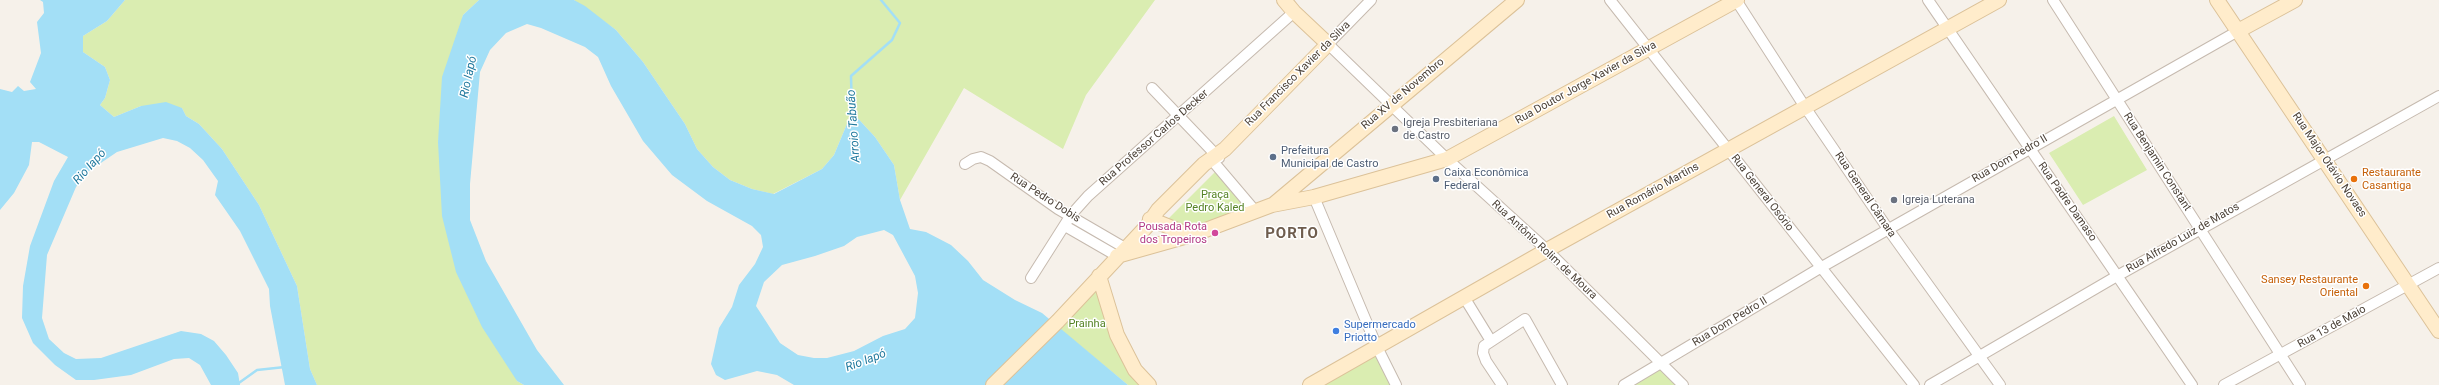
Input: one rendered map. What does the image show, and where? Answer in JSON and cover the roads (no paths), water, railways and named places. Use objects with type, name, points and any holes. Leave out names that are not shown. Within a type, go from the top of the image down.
[{"type":"street","name":"Rua Antônio Rolim de Moura","points":[[1284,0],[1294,12],[1447,160],[1547,250],[1682,385]]},
{"type":"street","name":"Rua Francisco Xavier da Silva","points":[[993,385],[1058,321],[1121,252],[1372,0]]},
{"type":"street","name":"Rua XV de Novembro","points":[[1256,212],[1272,205],[1294,192],[1390,105],[1517,0]]},
{"type":"street","name":"Rua General Osório","points":[[1610,0],[1820,268],[1914,385]]},
{"type":"street","name":"Rua Doutor Jorge Xavier da Silva","points":[[1314,197],[1447,160],[1737,0]]},
{"type":"street","name":"Rua General Câmara","points":[[1737,0],[1805,106],[1888,229],[2000,385]]},
{"type":"street","name":"Rua Padre Damaso","points":[[1928,0],[2192,385]]},
{"type":"street","name":"Rua Romário Martins","points":[[1310,385],[1547,250],[1999,0]]},
{"type":"street","name":"Rua Benjamin Constant","points":[[2053,0],[2300,385]]},
{"type":"street","name":"Rua Major Otávio Novaes","points":[[2218,0],[2439,331]]},
{"type":"street","name":"Rua Dom Pedro II","points":[[1624,385],[1820,268],[2029,148],[2295,0]]},
{"type":"street","name":"Rua Professor Carlos Decker","points":[[1031,278],[1071,215],[1088,196],[1294,12]]},
{"type":"street","points":[[1121,252],[1152,246],[1195,234],[1256,212],[1217,157],[1180,115],[1152,88]]},
{"type":"street","name":"Rua Alfredo Luiz de Matos","points":[[1930,385],[1979,355],[2324,158],[2439,96]]},
{"type":"street","name":"Rua Pedro Dobis","points":[[965,164],[972,159],[981,157],[990,161],[1071,215],[1121,252]]},
{"type":"street","points":[[1294,192],[1305,187],[1314,197],[1377,347],[1396,385]]},
{"type":"street","points":[[1152,246],[1144,237],[1149,224],[1195,234]]},
{"type":"street","name":"Rua Pedro Dobis","points":[[1065,226],[1121,252]]},
{"type":"street","name":"Rua 13 de Maio","points":[[2224,385],[2280,356],[2439,268]]},
{"type":"street","points":[[1099,276],[1117,335],[1135,370],[1149,385]]},
{"type":"street","points":[[1464,297],[1491,341]]},
{"type":"street","points":[[1502,385],[1483,353],[1484,346],[1525,319],[1562,385]]},
{"type":"water","name":"Rio Iapó","points":[[40,0],[125,0],[107,21],[83,36],[83,52],[105,67],[110,80],[105,98],[100,105],[114,117],[141,106],[166,102],[182,108],[186,116],[199,124],[222,149],[259,205],[297,286],[310,369],[317,385],[285,385],[270,306],[269,289],[240,231],[215,195],[218,181],[203,160],[190,148],[177,141],[163,138],[117,152],[89,171],[76,187],[47,255],[42,318],[49,339],[64,353],[76,359],[101,358],[181,331],[201,334],[214,341],[226,355],[238,373],[240,385],[211,385],[200,365],[189,358],[174,359],[131,375],[94,380],[76,380],[55,365],[33,343],[22,318],[23,286],[30,246],[54,181],[68,157],[39,142],[32,142],[29,165],[14,193],[0,210],[0,89],[12,92],[18,86],[24,91],[36,89],[30,82],[41,53],[37,22],[44,13],[43,2]]},
{"type":"water","name":"Rio Iapó","points":[[479,0],[574,0],[585,6],[616,30],[643,62],[685,124],[697,149],[713,167],[730,180],[752,189],[774,194],[822,169],[834,155],[852,112],[875,137],[894,165],[900,200],[910,229],[926,232],[951,245],[968,261],[983,280],[1015,300],[1042,313],[1128,385],[794,385],[777,375],[757,371],[725,380],[716,375],[711,364],[719,328],[732,307],[739,285],[755,264],[763,247],[761,235],[752,226],[707,201],[672,175],[643,141],[611,86],[598,57],[585,47],[541,28],[527,24],[506,33],[490,50],[480,72],[470,184],[470,220],[486,261],[537,350],[564,385],[524,385],[517,381],[482,327],[456,272],[442,216],[438,142],[442,77],[463,15]],"holes":[[[884,230],[893,235],[915,276],[918,293],[915,318],[905,329],[883,336],[854,351],[827,358],[814,358],[798,355],[780,343],[756,306],[764,282],[782,265],[844,246],[857,237]]]},
{"type":"waterway","name":"Arroio Tabuão","points":[[852,114],[851,76],[892,40],[900,23],[881,0]]},
{"type":"waterway","points":[[236,385],[257,370],[285,367]]},
{"type":"place","name":"Igreja Presbiteriana de Castro","points":[[1395,129]]},
{"type":"place","name":"Prefeitura Municipal de Castro","points":[[1273,157]]},
{"type":"place","name":"Caixa Econômica Federal","points":[[1436,179]]},
{"type":"place","name":"Restaurante Casantiga","points":[[2354,179]]},
{"type":"place","name":"Igreja Luterana","points":[[1894,200]]},
{"type":"place","name":"Pousada Rota dos Tropeiros","points":[[1215,233]]},
{"type":"place","name":"Sansey Restaurante Oriental","points":[[2366,286]]},
{"type":"place","name":"Supermercado Priotto","points":[[1336,331]]},
{"type":"district","name":"PORTO","points":[[1292,234]]},
{"type":"park label","name":"Praça Pedro Kaled","points":[[1215,201]]},
{"type":"park label","name":"Prainha","points":[[1087,324]]}]
